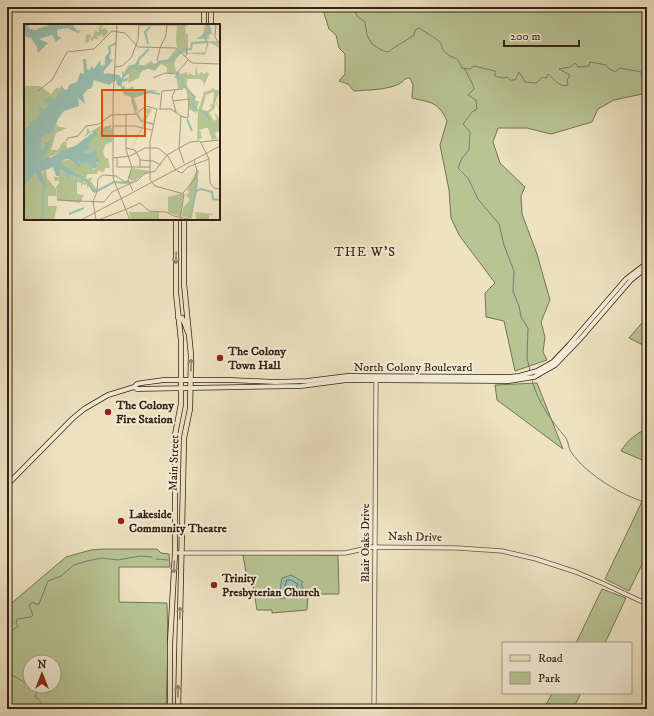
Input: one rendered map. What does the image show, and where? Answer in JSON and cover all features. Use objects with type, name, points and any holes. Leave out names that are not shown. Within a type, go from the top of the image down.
[{"type":"main road","points":[[204,7],[204,24]]},
{"type":"main road","points":[[211,7],[211,24]]},
{"type":"main road","name":"Main Street","points":[[170,709],[170,643],[175,553],[175,435],[180,411],[181,388],[181,340],[176,293],[176,220]]},
{"type":"main road","name":"Main Street","points":[[178,709],[184,438],[190,409],[191,388],[190,335],[184,284],[184,220]]},
{"type":"main road","name":"North Colony Boulevard","points":[[134,387],[191,388],[301,386],[376,378],[519,376],[546,367],[559,356],[626,279],[647,263]]},
{"type":"main road","name":"North Colony Boulevard","points":[[7,485],[72,419],[84,409],[108,395],[134,387],[136,384],[181,380],[291,382],[347,376],[508,381],[529,378],[543,373],[565,356],[631,280],[647,267]]},
{"type":"main road","points":[[178,317],[182,318],[190,335]]},
{"type":"main road","points":[[170,643],[179,643]]},
{"type":"street","name":"Blair Oaks Drive","points":[[374,709],[376,378]]},
{"type":"street","name":"Nash Drive","points":[[175,553],[345,553],[375,547],[470,548],[502,551],[544,561],[593,579],[647,604]]},
{"type":"green space","points":[[322,7],[369,7],[370,9],[392,7],[586,7],[600,10],[625,7],[645,7],[647,9],[647,93],[614,100],[598,109],[592,122],[551,134],[527,128],[498,128],[493,142],[500,163],[525,187],[521,196],[522,214],[537,254],[550,300],[541,322],[545,337],[543,352],[547,360],[515,371],[504,321],[486,317],[485,293],[495,283],[459,235],[451,218],[449,190],[440,145],[447,121],[444,114],[437,106],[429,102],[412,98],[413,85],[410,78],[394,86],[354,91],[348,84],[339,81],[345,74],[345,54],[339,48],[336,35],[329,29]]},
{"type":"green space","points":[[647,317],[647,347],[629,338]]},
{"type":"green space","points":[[537,383],[563,449],[497,400],[495,385]]},
{"type":"green space","points":[[644,430],[647,430],[647,462],[621,451],[631,439]]},
{"type":"green space","points":[[647,491],[647,554],[629,591],[605,579]]},
{"type":"green space","points":[[103,549],[157,549],[161,553],[169,554],[170,567],[119,567],[119,602],[167,603],[168,646],[166,709],[7,709],[7,607],[66,557],[91,550]]},
{"type":"green space","points":[[243,555],[338,555],[339,594],[308,594],[307,610],[272,613],[272,610],[257,610],[253,586],[246,573]]},
{"type":"green space","points":[[602,589],[626,598],[605,642],[576,642]]},
{"type":"green space","points":[[552,694],[580,694],[573,709],[544,709]]},
{"type":"water","points":[[291,575],[303,582],[301,584],[303,588],[289,597],[280,599],[282,591],[280,589],[282,578]]},
{"type":"waterway","points":[[353,7],[357,16],[365,22],[367,35],[372,44],[383,51],[388,52],[414,35],[415,30],[419,28],[440,42],[445,52],[457,59],[462,68],[470,69],[474,66],[495,71],[495,76],[503,78],[507,77],[510,80],[515,80],[519,72],[525,82],[536,83],[543,77],[546,78],[548,74],[559,84],[564,86],[568,85],[567,80],[570,75],[559,69],[570,67],[575,63],[578,67],[589,66],[590,62],[606,65],[615,72],[620,68],[641,72],[642,78],[647,79]]},
{"type":"waterway","points":[[464,68],[474,89],[468,95],[476,100],[477,109],[472,112],[463,124],[470,132],[469,150],[462,158],[458,168],[468,178],[478,199],[499,224],[504,245],[514,271],[513,291],[519,306],[521,317],[528,328],[527,358],[530,371]]},
{"type":"waterway","points":[[532,380],[541,404],[566,438],[570,450],[586,469],[605,483],[626,495],[647,503]]},
{"type":"waterway","points":[[7,634],[18,626],[16,623],[17,619],[31,617],[33,615],[29,605],[33,602],[35,604],[39,604],[48,581],[61,576],[74,565],[102,558],[118,560],[140,556],[152,557]]},
{"type":"waterway","points":[[156,559],[168,560]]},
{"type":"waterway","points":[[7,673],[18,678],[37,692],[35,697],[44,706],[57,707],[58,709]]},
{"type":"place","name":"The Colony Town Hall","points":[[220,358]]},
{"type":"place","name":"The Colony Fire Station","points":[[108,412]]},
{"type":"place","name":"Lakeside Community Theatre","points":[[121,521]]},
{"type":"place","name":"Trinity Presbyterian Church","points":[[214,585]]},
{"type":"district","name":"THE W'S","points":[[365,252]]}]
